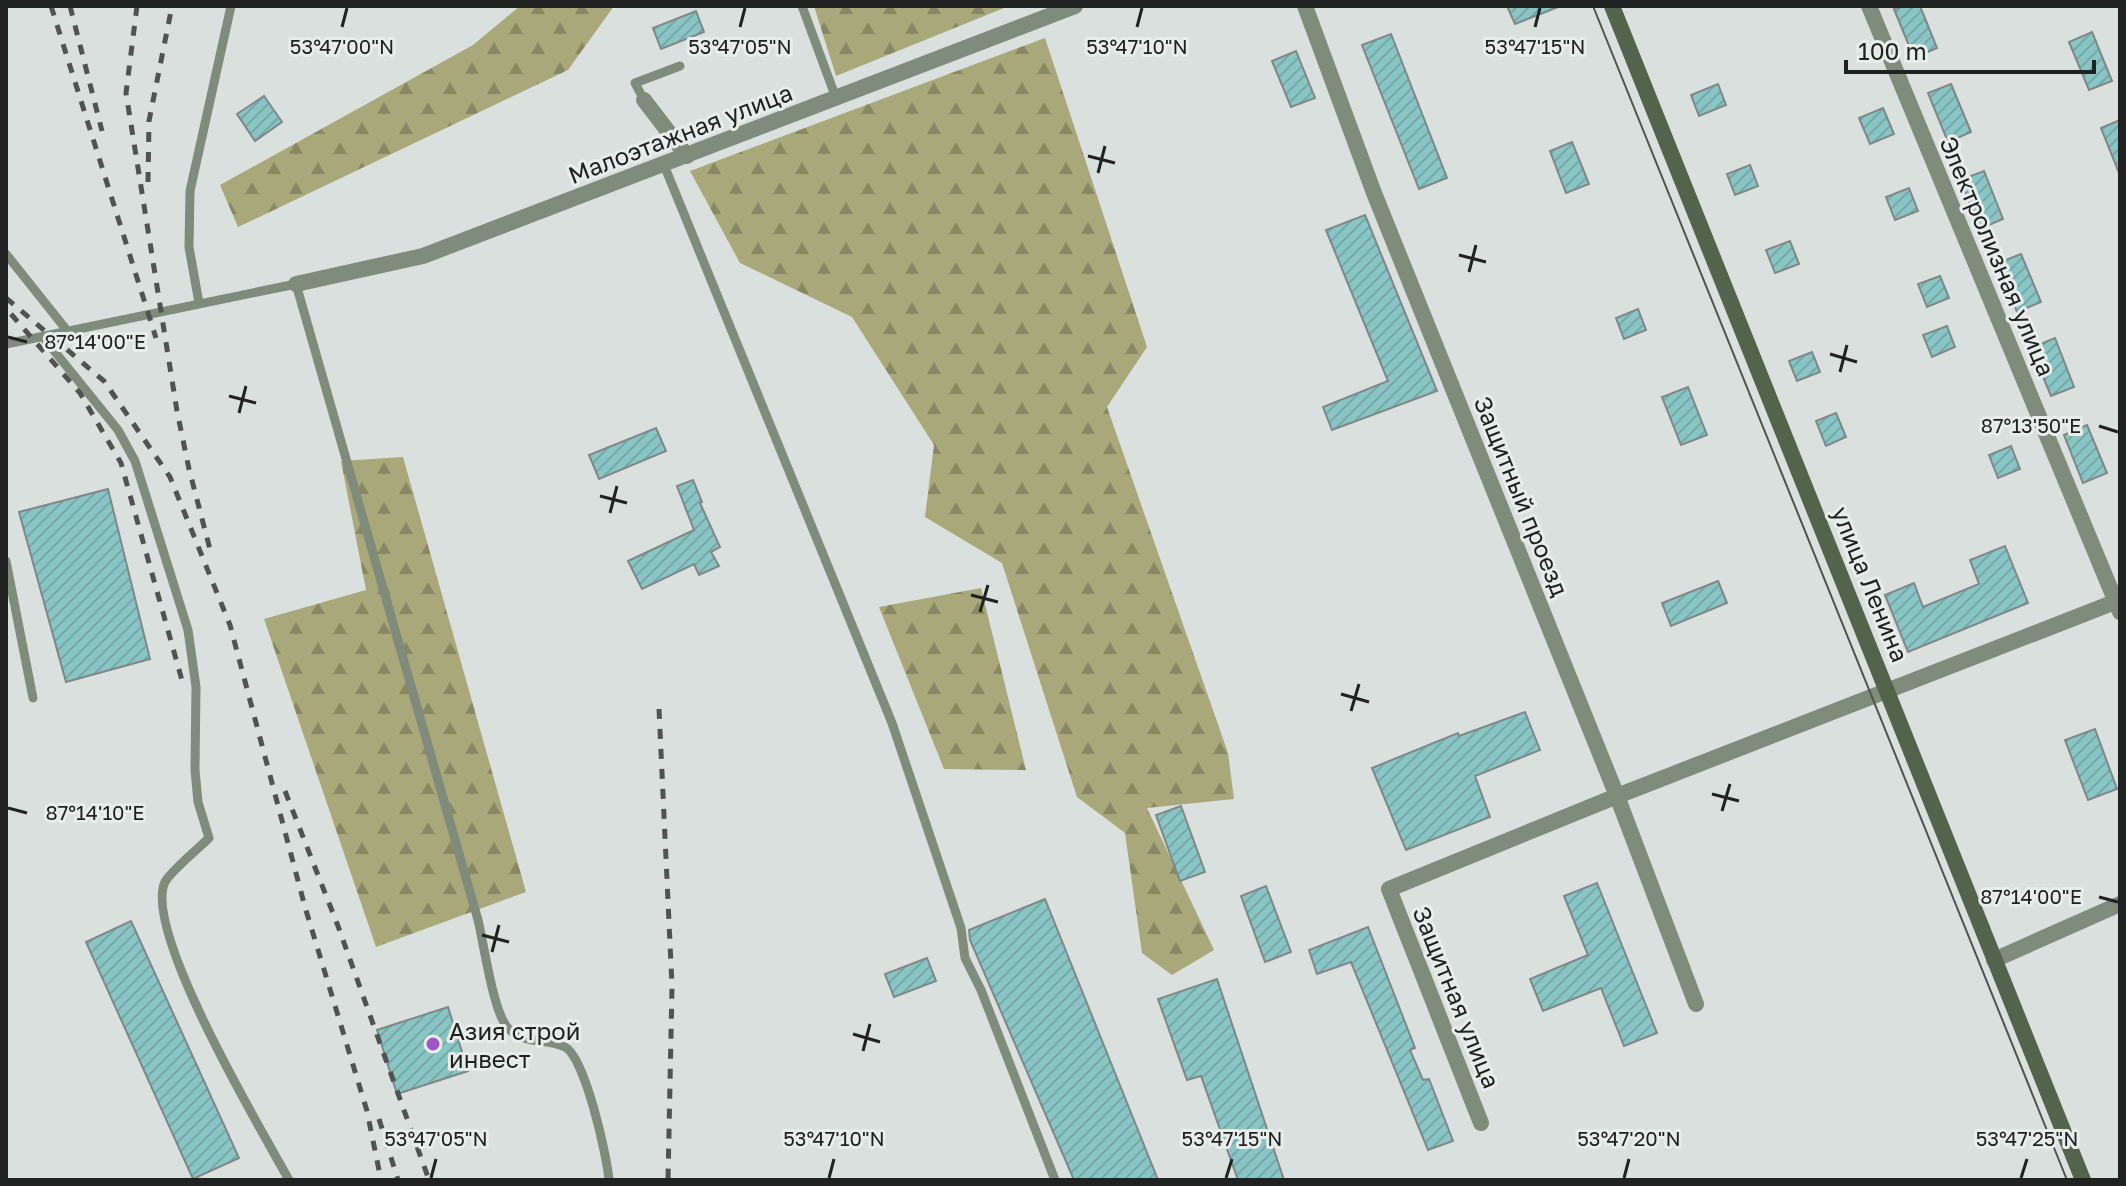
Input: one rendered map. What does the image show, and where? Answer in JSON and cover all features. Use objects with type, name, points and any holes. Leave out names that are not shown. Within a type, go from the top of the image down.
[{"type":"main road","name":"улица Ленина","points":[[1612,6],[2083,1180]]},
{"type":"street","name":"Малоэтажная улица","points":[[296,284],[423,256],[1075,6]]},
{"type":"street","name":"Защитный проезд","points":[[1305,6],[1380,208],[1617,796],[1696,1004]]},
{"type":"street","name":"Электролизная улица","points":[[1869,6],[2119,604]]},
{"type":"street","points":[[644,100],[687,156]]},
{"type":"street","points":[[1617,796],[2119,604]]},
{"type":"street","name":"Защитная улица","points":[[1481,1123],[1389,889],[1617,796]]},
{"type":"street","points":[[1994,960],[2120,904]]},
{"type":"lane","points":[[199,303],[189,247],[190,191],[231,6]]},
{"type":"lane","points":[[802,6],[836,98]]},
{"type":"lane","points":[[644,100],[635,83],[680,66]]},
{"type":"lane","points":[[664,165],[892,723],[961,928],[965,958],[981,990],[1055,1180]]},
{"type":"lane","points":[[6,254],[69,333]]},
{"type":"lane","points":[[6,344],[296,284],[478,920],[500,1017],[514,1034],[528,1040],[563,1046],[573,1053],[597,1117],[609,1180]]},
{"type":"lane","points":[[43,337],[118,430],[135,461],[188,630],[196,687],[195,770],[198,802],[209,838],[165,882],[162,900],[164,921],[208,1032],[289,1180]]},
{"type":"lane","points":[[6,561],[33,698]]},
{"type":"green space","points":[[520,6],[614,6],[568,70],[238,227],[220,185],[473,45]]},
{"type":"green space","points":[[814,6],[1009,6],[836,76]]},
{"type":"green space","points":[[1045,38],[1147,347],[1107,407],[1228,753],[1234,799],[1147,808],[1214,950],[1172,975],[1142,953],[1125,833],[1077,797],[1002,563],[925,517],[934,445],[852,317],[740,263],[690,171]]},
{"type":"green space","points":[[403,457],[526,892],[376,947],[264,619],[366,590],[341,461]]},
{"type":"green space","points":[[981,588],[1026,770],[944,769],[879,607]]},
{"type":"building","points":[[1507,6],[1558,6],[1558,7],[1515,24]]},
{"type":"building","points":[[1920,6],[1937,48],[1914,58],[1894,9]]},
{"type":"building","points":[[696,11],[704,32],[661,49],[653,28]]},
{"type":"building","points":[[2092,32],[2112,81],[2089,90],[2069,42]]},
{"type":"building","points":[[1391,34],[1447,178],[1419,189],[1362,45]]},
{"type":"building","points":[[1296,51],[1315,98],[1291,107],[1272,61]]},
{"type":"building","points":[[1718,84],[1726,105],[1699,116],[1691,95]]},
{"type":"building","points":[[1951,84],[1971,132],[1948,142],[1928,93]]},
{"type":"building","points":[[264,96],[282,122],[255,141],[237,114]]},
{"type":"building","points":[[1883,108],[1894,134],[1870,144],[1859,118]]},
{"type":"building","points":[[2120,120],[2120,173],[2119,173],[2101,128]]},
{"type":"building","points":[[1572,142],[1589,184],[1566,193],[1550,151]]},
{"type":"building","points":[[1750,165],[1758,186],[1735,195],[1727,174]]},
{"type":"building","points":[[1984,171],[2003,219],[1980,229],[1960,180]]},
{"type":"building","points":[[1909,188],[1918,211],[1895,220],[1886,197]]},
{"type":"building","points":[[1365,215],[1437,391],[1332,430],[1323,407],[1388,381],[1326,230]]},
{"type":"building","points":[[1790,241],[1799,264],[1775,273],[1766,250]]},
{"type":"building","points":[[2021,254],[2041,302],[2017,312],[1998,263]]},
{"type":"building","points":[[1940,276],[1949,298],[1927,307],[1918,284]]},
{"type":"building","points":[[1638,309],[1646,330],[1624,339],[1616,318]]},
{"type":"building","points":[[1947,326],[1955,347],[1932,357],[1923,335]]},
{"type":"building","points":[[2055,338],[2074,387],[2051,396],[2031,348]]},
{"type":"building","points":[[1812,352],[1820,372],[1797,381],[1789,361]]},
{"type":"building","points":[[1688,387],[1707,435],[1681,445],[1662,397]]},
{"type":"building","points":[[1836,413],[1846,437],[1826,446],[1816,421]]},
{"type":"building","points":[[2087,425],[2107,473],[2083,483],[2064,435]]},
{"type":"building","points":[[656,428],[666,451],[599,479],[589,455]]},
{"type":"building","points":[[2011,446],[2020,469],[1998,478],[1989,455]]},
{"type":"building","points":[[693,480],[720,547],[711,552],[719,566],[699,575],[694,564],[642,589],[628,561],[694,530],[677,486]]},
{"type":"building","points":[[108,489],[150,659],[66,682],[19,512]]},
{"type":"building","points":[[2005,546],[2028,603],[1908,652],[1885,595],[1914,583],[1923,607],[1979,584],[1970,560]]},
{"type":"building","points":[[1718,581],[1727,603],[1671,626],[1662,603]]},
{"type":"building","points":[[1525,712],[1540,750],[1475,776],[1490,817],[1406,850],[1372,768],[1458,733],[1459,736]]},
{"type":"building","points":[[2095,729],[2117,789],[2088,800],[2065,740]]},
{"type":"building","points":[[1181,806],[1205,872],[1180,881],[1156,815]]},
{"type":"building","points":[[1597,883],[1657,1033],[1624,1046],[1601,988],[1543,1011],[1530,979],[1588,955],[1564,896]]},
{"type":"building","points":[[1266,886],[1291,952],[1265,962],[1241,896]]},
{"type":"building","points":[[1045,899],[1158,1180],[1074,1180],[970,940],[969,930]]},
{"type":"building","points":[[131,921],[239,1158],[193,1179],[86,942]]},
{"type":"building","points":[[1368,927],[1415,1048],[1410,1050],[1423,1080],[1429,1079],[1453,1141],[1428,1150],[1351,962],[1317,974],[1309,950]]},
{"type":"building","points":[[927,958],[936,981],[894,997],[885,974]]},
{"type":"building","points":[[1217,979],[1284,1180],[1238,1180],[1201,1076],[1187,1080],[1158,999]]},
{"type":"building","points":[[448,1007],[468,1071],[397,1094],[377,1030]]},
{"type":"tram line","points":[[1593,6],[2067,1180]]},
{"type":"railway","points":[[51,6],[156,338]]},
{"type":"railway","points":[[70,6],[102,131]]},
{"type":"railway","points":[[137,6],[126,93],[177,411],[212,557]]},
{"type":"railway","points":[[148,182],[149,121],[172,6]]},
{"type":"railway","points":[[6,298],[104,381],[170,477],[230,625],[305,907],[367,1111],[381,1180]]},
{"type":"railway","points":[[11,314],[80,393],[121,463],[183,684]]},
{"type":"railway","points":[[659,709],[672,986],[668,1180]]},
{"type":"railway","points":[[285,791],[338,926],[429,1180]]},
{"type":"railway","points":[[379,1119],[398,1180]]},
{"type":"place","name":"Азия строй инвест","points":[[433,1044]]}]
